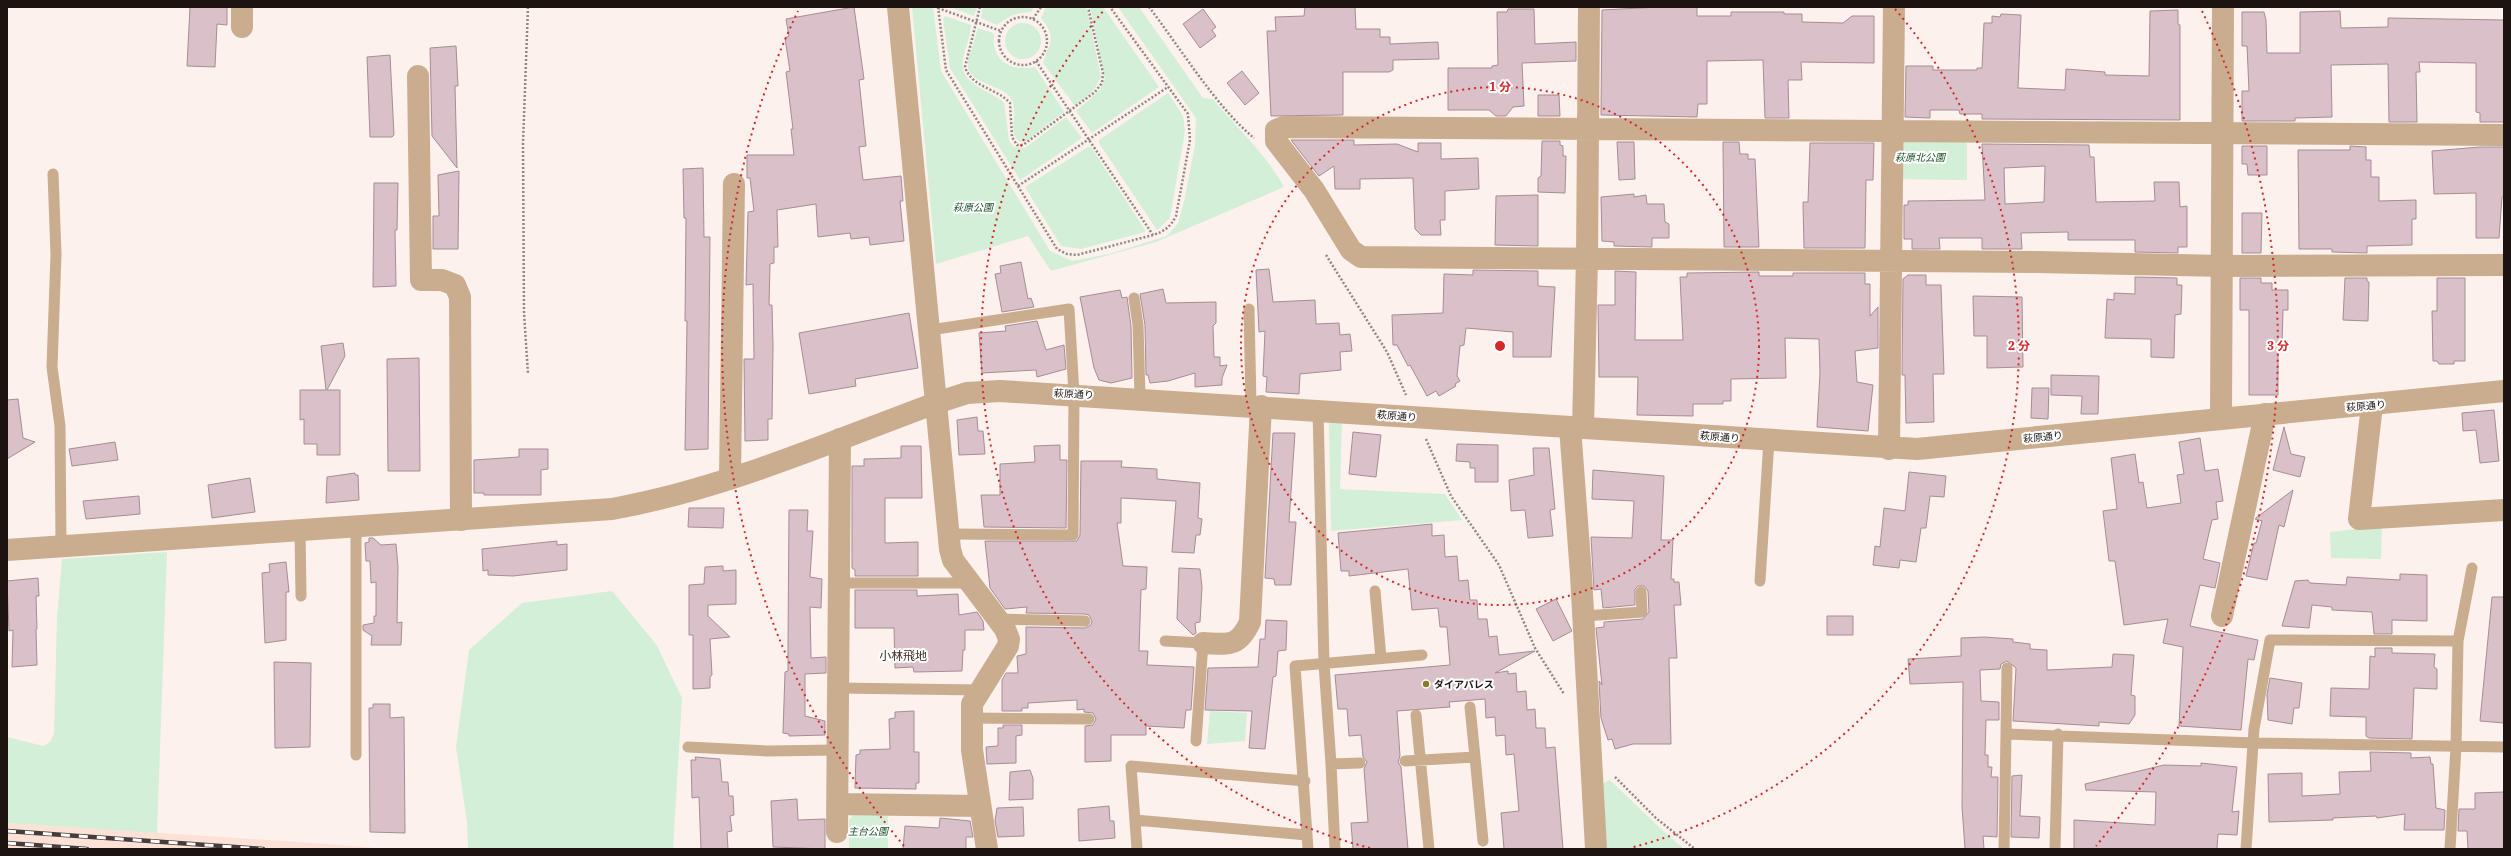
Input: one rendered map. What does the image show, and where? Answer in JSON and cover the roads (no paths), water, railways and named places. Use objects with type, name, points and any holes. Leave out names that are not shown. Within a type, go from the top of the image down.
[{"type":"street","points":[[898,7],[949,534],[953,560],[997,619],[1009,639],[1008,646],[979,690],[972,704],[972,750],[987,849]]},
{"type":"street","points":[[1588,7],[1587,258],[1577,427],[1584,616],[1596,849]]},
{"type":"street","points":[[1889,449],[1894,7]]},
{"type":"street","points":[[2221,418],[2223,266],[2223,7]]},
{"type":"street","points":[[418,76],[421,280],[442,280],[455,285],[460,297],[461,520]]},
{"type":"street","points":[[2504,135],[2222,135],[2138,132],[1283,127],[1276,130],[1276,141],[1314,190],[1350,250],[1361,257],[2037,262],[2223,266],[2504,265]]},
{"type":"street","points":[[730,478],[734,184]]},
{"type":"street","name":"萩原通り","points":[[7,550],[61,545],[612,509],[664,500],[840,439],[936,403],[967,393],[994,391],[1140,398],[1889,449],[1944,447],[2221,418],[2372,405],[2504,391]]},
{"type":"street","points":[[2372,405],[2359,519],[2504,510]]},
{"type":"street","points":[[1203,643],[1229,644],[1243,637],[1250,622],[1256,406]]},
{"type":"street","points":[[2222,616],[2265,414]]},
{"type":"street","points":[[838,832],[840,439]]},
{"type":"street","points":[[838,804],[980,806]]},
{"type":"lane","points":[[53,174],[56,254],[52,367],[60,426],[61,545]]},
{"type":"lane","points":[[1134,298],[1138,325],[1140,398]]},
{"type":"lane","points":[[930,330],[1069,309],[1074,394],[1073,535],[949,534]]},
{"type":"lane","points":[[1249,309],[1256,406]]},
{"type":"lane","points":[[1318,410],[1324,664],[1335,849]]},
{"type":"lane","points":[[1760,581],[1769,440]]},
{"type":"lane","points":[[356,526],[356,755]]},
{"type":"lane","points":[[300,530],[301,596]]},
{"type":"lane","points":[[2450,849],[2456,747],[2458,641],[2472,568]]},
{"type":"lane","points":[[839,583],[971,583]]},
{"type":"lane","points":[[1375,591],[1381,658]]},
{"type":"lane","points":[[1584,616],[1642,612],[1642,592]]},
{"type":"lane","points":[[997,619],[1085,621]]},
{"type":"lane","points":[[2246,849],[2255,743],[2254,729],[2270,640],[2458,641]]},
{"type":"lane","points":[[1165,641],[1203,643],[1196,741]]},
{"type":"lane","points":[[1308,849],[1305,781],[1295,666],[1422,655]]},
{"type":"lane","points":[[2004,849],[2007,668]]},
{"type":"lane","points":[[838,688],[979,690]]},
{"type":"lane","points":[[1470,707],[1483,841]]},
{"type":"lane","points":[[1416,715],[1429,849]]},
{"type":"lane","points":[[971,718],[1089,719]]},
{"type":"lane","points":[[2006,734],[2058,734],[2255,743],[2504,747]]},
{"type":"lane","points":[[2055,849],[2058,734]]},
{"type":"lane","points":[[688,747],[767,751],[838,750]]},
{"type":"lane","points":[[1405,761],[1475,757]]},
{"type":"lane","points":[[1330,764],[1360,763]]},
{"type":"lane","points":[[1137,849],[1131,766],[1305,781]]},
{"type":"lane","points":[[1135,820],[1307,835]]},
{"type":"railway","points":[[7,831],[263,849]]},
{"type":"railway","points":[[7,843],[87,849]]},
{"type":"place","name":"ダイアパレス","points":[[1426,684]]},
{"type":"district","name":"小林飛地","points":[[903,655]]},
{"type":"park label","name":"萩原北公園","points":[[1920,157]]},
{"type":"park label","name":"萩原公園","points":[[973,207]]},
{"type":"park label","name":"主台公園","points":[[868,831]]}]
